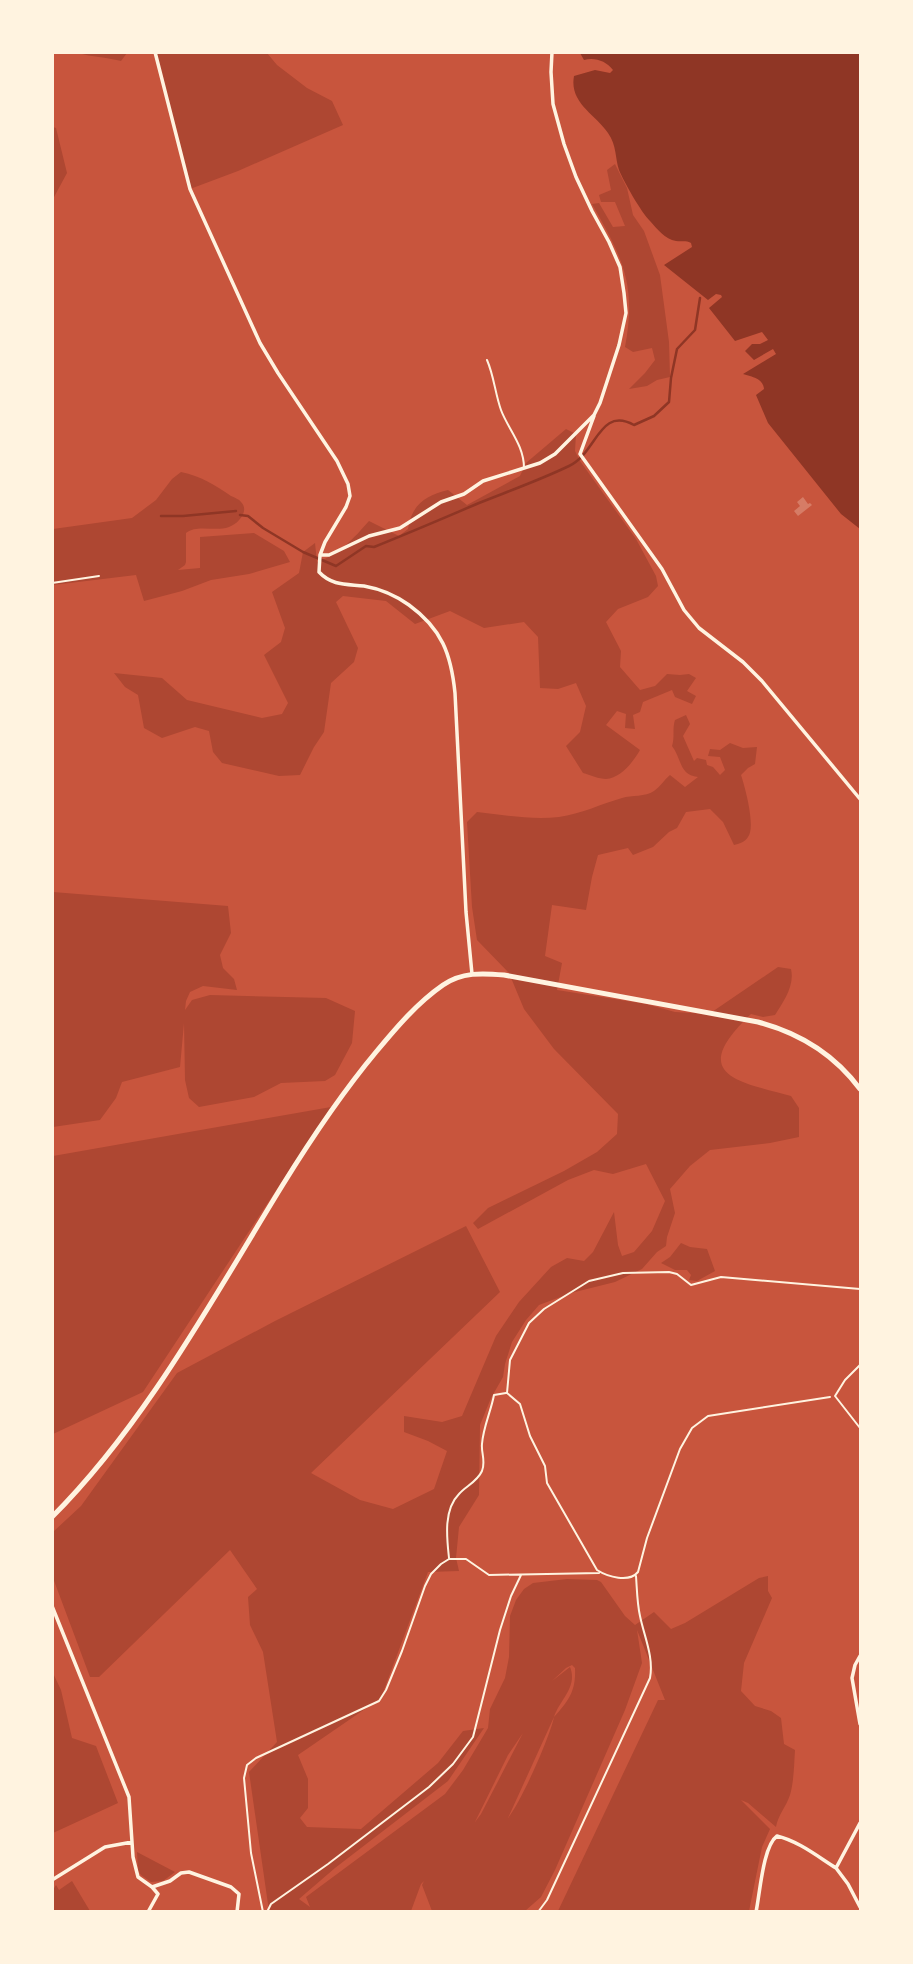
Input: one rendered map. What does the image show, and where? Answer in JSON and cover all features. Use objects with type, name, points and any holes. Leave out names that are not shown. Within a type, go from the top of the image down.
[{"type":"main road","points":[[52,1517],[97,1468],[165,1373],[321,1124],[352,1081],[397,1026],[420,1003],[449,981],[471,974],[515,976],[771,1025],[820,1049],[845,1070],[860,1088]]},
{"type":"street","points":[[155,52],[195,202],[260,343],[337,460],[348,484],[350,496],[325,542],[320,555],[319,572],[331,582],[382,590],[401,600],[432,624],[449,657],[456,693],[471,974]]},
{"type":"street","points":[[552,52],[553,104],[564,144],[576,177],[620,267],[626,313],[619,345],[600,403],[579,454],[662,569],[684,610],[699,628],[743,662],[762,681],[860,799]]},
{"type":"street","points":[[320,555],[330,555],[369,536],[400,528],[441,502],[464,494],[483,481],[540,464],[555,454],[594,415]]},
{"type":"street","points":[[52,1606],[129,1797],[133,1857],[138,1877],[158,1894],[148,1912]]},
{"type":"street","points":[[860,1656],[852,1678],[860,1724]]},
{"type":"street","points":[[836,1868],[860,1823]]},
{"type":"street","points":[[756,1912],[771,1840],[777,1836],[809,1850],[836,1868],[860,1908]]},
{"type":"street","points":[[52,1880],[106,1847],[132,1842]]},
{"type":"street","points":[[152,1887],[189,1872],[231,1887],[239,1895],[237,1912]]},
{"type":"lane","points":[[487,360],[501,409],[522,456],[523,469]]},
{"type":"lane","points":[[52,583],[99,576]]},
{"type":"lane","points":[[860,1365],[845,1380],[835,1396],[860,1428]]},
{"type":"path","points":[[508,1393],[510,1360],[529,1323],[544,1309],[589,1281],[623,1273],[669,1272],[677,1274],[691,1285],[721,1278],[860,1289]]},
{"type":"path","points":[[449,1559],[447,1530],[453,1501],[482,1472],[482,1438],[495,1395],[508,1393]]},
{"type":"path","points":[[508,1393],[520,1404],[530,1436],[545,1466],[547,1483],[600,1573]]},
{"type":"path","points":[[538,1912],[547,1900],[650,1678],[649,1654],[639,1614],[636,1575],[685,1438],[699,1421],[709,1416],[835,1396]]},
{"type":"path","points":[[265,1912],[251,1853],[244,1778],[247,1765],[379,1701],[402,1651],[431,1574],[441,1564],[449,1559],[466,1559],[489,1575],[600,1573],[628,1579],[636,1575]]},
{"type":"path","points":[[265,1912],[271,1904],[447,1772],[473,1737],[500,1630],[515,1584],[521,1574]]},
{"type":"path","points":[[261,1900],[266,1905],[271,1904]]},
{"type":"shaded area","points":[[78,53],[127,53],[121,61]]},
{"type":"shaded area","points":[[155,53],[267,53],[277,65],[307,88],[332,101],[343,125],[190,189]]},
{"type":"shaded area","points":[[580,53],[860,53],[860,529],[841,514],[768,423],[756,395],[764,389],[762,382],[743,374],[776,354],[773,349],[754,360],[745,351],[752,344],[768,340],[762,332],[735,341],[709,308],[721,295],[716,294],[708,300],[664,265],[692,247],[691,243],[665,236],[646,217],[633,197],[619,170],[611,138],[584,108],[573,85],[574,76],[595,70],[610,73],[613,70],[600,60],[584,60]]},
{"type":"shaded area","points":[[53,127],[56,128],[67,173],[53,199]]},
{"type":"shaded area","points":[[615,164],[627,188],[633,215],[644,231],[660,275],[669,342],[670,377],[647,386],[629,389],[655,360],[652,348],[633,352],[625,347],[628,288],[619,256],[592,204],[599,203],[613,227],[625,226],[615,202],[601,202],[599,195],[611,190],[607,170]]},
{"type":"shaded area","points":[[566,429],[576,434],[575,451],[580,461],[636,539],[656,576],[658,586],[648,597],[618,609],[606,622],[621,651],[620,667],[640,690],[655,686],[667,674],[689,674],[696,678],[687,691],[696,696],[692,704],[675,697],[672,690],[643,702],[640,712],[633,715],[635,729],[625,728],[626,714],[617,711],[606,725],[640,750],[622,773],[606,779],[583,773],[566,746],[580,732],[586,706],[576,683],[558,689],[540,688],[538,637],[524,622],[484,628],[450,611],[415,624],[386,601],[343,596],[336,602],[358,648],[354,662],[331,683],[324,732],[300,775],[279,776],[222,763],[213,752],[209,731],[195,727],[162,738],[144,728],[138,695],[125,687],[114,673],[162,678],[187,700],[262,718],[282,714],[288,703],[264,655],[281,642],[285,628],[272,592],[299,573],[303,552],[315,543],[317,562],[325,559],[346,545],[369,521],[399,536],[408,529],[413,513],[421,502],[448,490],[467,505],[520,476],[526,463]]},
{"type":"shaded area","points":[[181,472],[195,476],[239,500],[244,513],[229,527],[195,529],[186,533],[186,562],[178,570],[200,568],[200,537],[254,533],[284,551],[290,562],[249,574],[211,580],[144,601],[136,575],[53,585],[53,529],[132,518],[156,500]]},
{"type":"shaded area","points":[[686,715],[690,724],[683,736],[694,761],[697,758],[706,760],[707,765],[720,775],[725,770],[720,757],[708,756],[710,749],[720,750],[730,743],[743,748],[757,747],[755,764],[741,775],[750,816],[748,837],[734,845],[723,822],[710,809],[686,812],[677,828],[653,847],[633,855],[628,848],[598,855],[586,910],[552,905],[545,956],[562,963],[557,990],[646,1004],[675,1012],[709,1014],[778,967],[791,969],[790,988],[775,1015],[763,1017],[751,1014],[732,1034],[723,1050],[721,1062],[726,1072],[737,1079],[791,1096],[799,1108],[799,1137],[710,1150],[690,1166],[670,1189],[675,1213],[666,1246],[642,1269],[615,1282],[571,1293],[539,1305],[526,1320],[512,1342],[503,1377],[480,1425],[479,1495],[459,1527],[456,1558],[459,1571],[428,1572],[381,1698],[298,1755],[308,1779],[308,1808],[300,1818],[307,1827],[361,1829],[438,1763],[463,1731],[484,1728],[448,1781],[299,1899],[310,1907],[306,1897],[445,1794],[463,1770],[488,1728],[490,1709],[505,1678],[509,1657],[510,1616],[516,1600],[524,1589],[533,1583],[567,1579],[597,1580],[635,1625],[654,1612],[671,1629],[759,1578],[768,1576],[768,1591],[772,1598],[744,1663],[741,1691],[755,1706],[771,1711],[781,1718],[784,1744],[795,1750],[790,1795],[776,1827],[741,1800],[770,1829],[762,1847],[749,1911],[558,1911],[658,1700],[665,1700],[637,1630],[642,1663],[625,1710],[555,1870],[541,1897],[525,1911],[432,1911],[422,1885],[424,1881],[421,1884],[411,1911],[269,1911],[249,1772],[277,1742],[263,1652],[250,1625],[248,1597],[257,1589],[230,1550],[99,1677],[90,1677],[53,1578],[53,1532],[81,1506],[177,1373],[466,1226],[500,1292],[311,1473],[360,1500],[393,1509],[434,1489],[447,1451],[404,1432],[404,1416],[442,1422],[462,1416],[496,1336],[519,1302],[551,1267],[567,1258],[584,1261],[593,1252],[614,1212],[622,1256],[634,1252],[652,1231],[665,1201],[646,1164],[613,1174],[594,1170],[568,1180],[478,1229],[473,1223],[488,1208],[597,1152],[617,1134],[618,1114],[554,1049],[524,1009],[509,973],[477,940],[472,907],[467,822],[477,812],[528,818],[567,816],[622,798],[650,793],[670,775],[685,787],[698,777],[684,770],[672,746],[675,720]],"holes":[[[572,1665],[575,1668],[573,1689],[554,1717],[572,1681],[570,1667],[552,1681]],[[554,1717],[527,1784],[508,1818]],[[523,1733],[475,1822],[508,1755]]]},
{"type":"shaded area","points":[[53,892],[228,906],[231,933],[220,955],[223,968],[234,979],[237,990],[203,986],[190,992],[185,1010],[192,1000],[210,995],[326,998],[355,1011],[352,1043],[335,1075],[325,1081],[281,1083],[254,1097],[199,1107],[189,1098],[185,1080],[184,1023],[180,1067],[122,1082],[116,1098],[100,1120],[53,1127]]},
{"type":"shaded area","points":[[331,1107],[143,1392],[53,1434],[53,1156]]},
{"type":"shaded area","points":[[681,1243],[707,1249],[715,1271],[697,1281],[689,1280],[691,1275],[687,1270],[675,1270],[661,1263],[670,1257]]},
{"type":"shaded area","points":[[52,1671],[61,1690],[72,1738],[96,1746],[118,1803],[53,1833]]},
{"type":"shaded area","points":[[137,1852],[175,1872],[163,1881],[151,1882],[138,1871]]},
{"type":"shaded area","points":[[72,1881],[90,1911],[53,1911],[53,1890],[56,1885],[59,1890]]},
{"type":"building","points":[[803,497],[812,505],[798,516],[794,511],[800,506],[797,502]]},
{"type":"waterway","points":[[240,515],[248,516],[303,552],[336,566],[366,546],[374,547],[569,466],[578,460],[605,426],[622,421],[634,425],[654,416],[669,402],[677,349],[695,330],[700,298]]},
{"type":"waterway","points":[[161,516],[236,511]]}]
